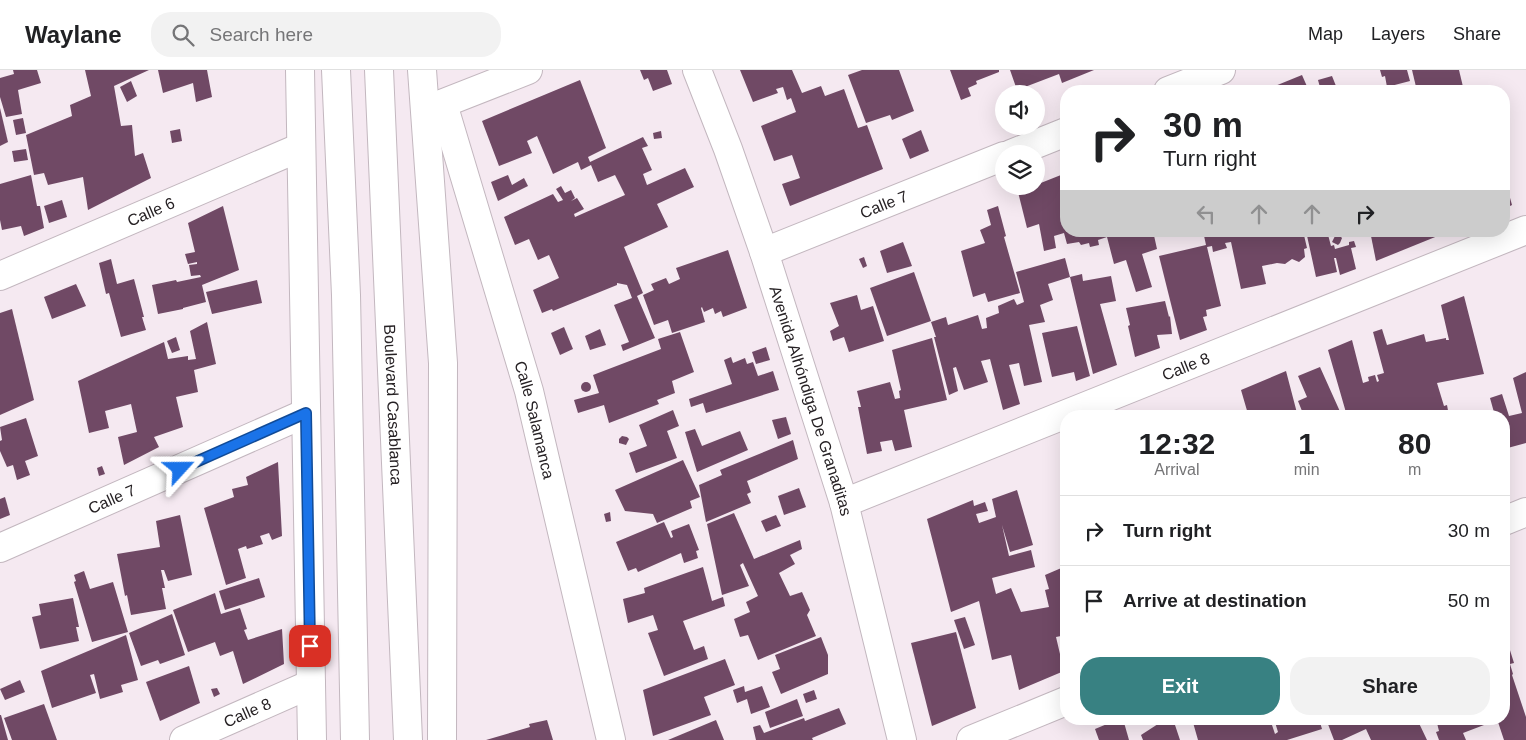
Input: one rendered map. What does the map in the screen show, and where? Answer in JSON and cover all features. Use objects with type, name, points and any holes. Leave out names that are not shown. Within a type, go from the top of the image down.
[{"type":"street","points":[[300,70],[312,740]]},
{"type":"street","points":[[336,70],[346,295],[355,740]]},
{"type":"street","name":"Boulevard Casablanca","points":[[379,70],[408,740]]},
{"type":"street","points":[[422,70],[434,107],[443,362],[442,740]]},
{"type":"street","points":[[434,107],[528,70]]},
{"type":"street","name":"Avenida Alhóndiga De Granaditas","points":[[697,70],[728,149],[764,252],[844,503],[902,740]]},
{"type":"street","points":[[1183,85],[1221,70]]},
{"type":"street","name":"Calle Salamanca","points":[[434,107],[530,391],[612,740]]},
{"type":"street","points":[[1034,145],[1060,134]]},
{"type":"street","name":"Calle 6","points":[[0,276],[301,147]]},
{"type":"street","name":"Calle 7","points":[[764,252],[995,160]]},
{"type":"street","name":"Calle 8","points":[[1510,236],[1526,230]]},
{"type":"street","name":"Calle 8","points":[[1076,410],[1509,237]]},
{"type":"street","name":"Calle 7","points":[[0,548],[306,413]]},
{"type":"street","name":"Calle 8","points":[[844,503],[1060,417]]},
{"type":"street","points":[[1510,519],[1526,512]]},
{"type":"street","name":"Calle 8","points":[[184,740],[311,684]]},
{"type":"street","points":[[971,740],[1060,703]]},
{"type":"building","points":[[13,70],[37,70],[41,83],[18,90],[22,114],[6,117],[0,97],[0,78],[14,74]]},
{"type":"building","points":[[85,70],[149,70],[114,86],[121,126],[132,125],[135,156],[143,153],[151,178],[88,210],[83,177],[48,185],[44,173],[34,175],[26,135],[72,116],[70,105],[91,96]]},
{"type":"building","points":[[158,70],[207,70],[212,97],[196,102],[193,83],[163,93]]},
{"type":"building","points":[[640,70],[667,70],[672,84],[653,91],[648,78],[644,80]]},
{"type":"building","points":[[740,70],[792,70],[802,93],[821,86],[825,96],[844,89],[858,128],[867,125],[883,169],[790,206],[782,184],[800,178],[792,155],[774,161],[761,126],[796,112],[791,98],[787,100],[783,87],[776,89],[778,93],[753,102]]},
{"type":"building","points":[[862,70],[899,70],[914,111],[892,120],[890,115],[866,123],[848,75]]},
{"type":"building","points":[[950,70],[999,70],[999,72],[976,81],[977,84],[968,88],[971,96],[961,100]]},
{"type":"building","points":[[1010,70],[1094,70],[1062,83],[1059,74],[1030,85],[1015,85]]},
{"type":"building","points":[[1380,70],[1407,70],[1410,81],[1387,85],[1385,76],[1382,77]]},
{"type":"building","points":[[1412,70],[1459,70],[1463,85],[1416,85]]},
{"type":"building","points":[[1302,75],[1306,85],[1277,85]]},
{"type":"building","points":[[1332,76],[1336,85],[1319,85],[1318,80]]},
{"type":"building","points":[[580,80],[606,148],[588,157],[590,162],[643,137],[648,146],[642,148],[652,170],[643,174],[647,185],[685,168],[694,187],[657,204],[668,227],[624,247],[643,293],[637,296],[655,338],[623,351],[621,345],[629,342],[614,305],[632,298],[627,285],[617,283],[617,285],[553,311],[552,309],[542,313],[533,290],[559,278],[549,255],[538,260],[529,239],[515,245],[504,217],[553,194],[558,202],[563,200],[556,189],[561,186],[565,193],[571,190],[575,198],[571,201],[577,198],[584,209],[574,214],[575,217],[625,195],[615,175],[598,182],[591,165],[581,170],[578,162],[553,174],[537,136],[527,141],[532,153],[499,166],[482,121]]},
{"type":"building","points":[[131,81],[137,96],[127,102],[120,87]]},
{"type":"building","points":[[0,108],[8,142],[0,146]]},
{"type":"building","points":[[23,118],[26,133],[16,135],[13,120]]},
{"type":"building","points":[[180,129],[182,141],[172,143],[170,131]]},
{"type":"building","points":[[921,130],[929,151],[910,159],[902,139]]},
{"type":"building","points":[[661,131],[662,138],[654,139],[653,133]]},
{"type":"building","points":[[26,149],[28,160],[14,162],[12,151]]},
{"type":"building","points":[[31,175],[37,206],[40,206],[44,228],[24,236],[21,226],[2,230],[0,220],[0,184]]},
{"type":"building","points":[[508,175],[512,185],[524,178],[528,186],[498,201],[491,182]]},
{"type":"building","points":[[1060,175],[1060,234],[1054,236],[1056,248],[1044,251],[1039,224],[1027,228],[1019,195],[1045,195],[1045,181]]},
{"type":"building","points":[[62,200],[67,217],[49,223],[44,206]]},
{"type":"building","points":[[223,206],[239,270],[202,285],[206,302],[158,314],[152,285],[201,277],[200,275],[191,276],[189,265],[197,264],[197,262],[188,264],[185,254],[195,252],[188,223]]},
{"type":"building","points":[[998,206],[1006,236],[1004,237],[1020,293],[988,302],[985,293],[973,297],[961,251],[985,243],[980,230],[991,225],[987,210]]},
{"type":"building","points":[[1065,237],[1107,237],[1098,240],[1099,245],[1090,247],[1089,243],[1081,245],[1079,242],[1067,244]]},
{"type":"building","points":[[1107,237],[1154,237],[1157,249],[1142,254],[1152,287],[1136,292],[1126,260],[1114,264]]},
{"type":"building","points":[[1204,237],[1304,237],[1307,248],[1304,249],[1305,257],[1299,262],[1292,259],[1285,264],[1277,263],[1262,266],[1266,284],[1241,289],[1231,242],[1225,243],[1227,248],[1213,252],[1212,246],[1207,247],[1221,306],[1206,310],[1207,316],[1203,317],[1207,330],[1180,340],[1159,256],[1206,245]]},
{"type":"building","points":[[1307,237],[1329,237],[1331,246],[1334,245],[1335,249],[1349,245],[1349,242],[1354,241],[1356,247],[1351,248],[1356,269],[1340,275],[1336,258],[1334,258],[1337,272],[1316,277]]},
{"type":"building","points":[[1334,237],[1342,238],[1338,245],[1332,242]]},
{"type":"building","points":[[1371,237],[1435,237],[1376,261]]},
{"type":"building","points":[[903,242],[912,266],[887,273],[880,251]]},
{"type":"building","points":[[728,250],[747,308],[723,317],[721,311],[715,314],[713,308],[704,312],[702,307],[705,322],[672,333],[668,320],[654,325],[643,295],[654,290],[651,284],[666,278],[669,284],[680,279],[676,268]]},
{"type":"building","points":[[864,257],[867,266],[863,268],[859,259]]},
{"type":"building","points":[[1065,258],[1070,277],[1048,284],[1053,300],[1040,305],[1045,322],[1029,325],[1042,382],[1024,386],[1019,363],[1009,365],[1020,404],[1003,410],[990,359],[981,361],[988,382],[964,390],[956,367],[953,368],[958,391],[949,395],[931,322],[946,317],[948,325],[978,315],[982,329],[987,328],[986,318],[999,313],[998,306],[1014,299],[1017,305],[1024,302],[1016,272]]},
{"type":"building","points":[[111,259],[117,284],[134,279],[146,330],[121,337],[109,293],[106,294],[99,263]]},
{"type":"building","points":[[914,272],[931,321],[887,336],[870,288]]},
{"type":"building","points":[[1082,274],[1083,281],[1111,276],[1116,301],[1100,304],[1117,365],[1093,374],[1070,277]]},
{"type":"building","points":[[257,280],[262,303],[212,314],[206,292]]},
{"type":"building","points":[[76,284],[86,306],[52,319],[44,297]]},
{"type":"building","points":[[857,295],[861,310],[873,306],[884,341],[849,352],[844,337],[833,341],[830,331],[839,326],[830,303]]},
{"type":"building","points":[[1464,296],[1484,374],[1437,383],[1444,406],[1447,405],[1448,410],[1345,410],[1328,350],[1352,340],[1363,383],[1369,381],[1368,377],[1375,375],[1377,382],[1379,381],[1377,375],[1384,373],[1373,332],[1382,329],[1387,345],[1424,334],[1426,342],[1446,338],[1446,340],[1449,340],[1441,305]]},
{"type":"building","points":[[1165,301],[1170,316],[1172,334],[1157,335],[1160,348],[1135,357],[1126,308]]},
{"type":"building","points":[[12,309],[34,400],[0,415],[0,313]]},
{"type":"building","points":[[207,322],[216,364],[194,370],[198,392],[176,397],[183,427],[154,437],[159,447],[124,465],[118,437],[137,432],[131,404],[105,411],[109,428],[89,433],[78,381],[164,342],[168,359],[188,356],[188,360],[196,359],[190,331]]},
{"type":"building","points":[[1077,326],[1090,376],[1076,381],[1074,372],[1052,377],[1042,333]]},
{"type":"building","points":[[564,327],[573,349],[560,355],[551,333]]},
{"type":"building","points":[[600,329],[606,345],[590,350],[585,336]]},
{"type":"building","points":[[680,332],[694,372],[672,381],[675,393],[657,400],[659,404],[609,423],[604,405],[578,413],[574,400],[599,393],[593,375],[661,349],[658,339]]},
{"type":"building","points":[[176,337],[180,350],[172,353],[167,341]]},
{"type":"building","points":[[932,338],[947,400],[904,410],[912,447],[895,451],[892,440],[880,442],[882,451],[867,454],[858,407],[861,407],[857,391],[890,382],[895,399],[900,398],[899,391],[901,390],[892,350]]},
{"type":"building","points":[[766,347],[770,360],[756,364],[752,352]]},
{"type":"building","points":[[731,357],[733,363],[745,358],[747,364],[753,362],[758,376],[773,371],[779,390],[706,413],[703,403],[691,407],[689,399],[732,384],[724,360]]},
{"type":"building","points":[[1320,367],[1339,410],[1302,410],[1298,401],[1307,397],[1298,376]]},
{"type":"building","points":[[1286,371],[1296,410],[1247,410],[1241,390]]},
{"type":"building","points":[[1526,372],[1526,443],[1510,447],[1510,416],[1522,413],[1513,378]]},
{"type":"building","points":[[584,382],[588,382],[591,387],[590,391],[584,392],[581,389],[581,385]]},
{"type":"building","points":[[1502,394],[1507,410],[1493,410],[1490,398]]},
{"type":"building","points":[[673,410],[679,426],[667,431],[677,458],[636,473],[629,453],[647,446],[639,425]]},
{"type":"building","points":[[786,417],[791,434],[778,439],[772,420]]},
{"type":"building","points":[[26,418],[38,456],[25,461],[30,475],[17,480],[13,465],[7,467],[0,451],[0,441],[2,440],[0,427]]},
{"type":"building","points":[[695,429],[702,446],[740,431],[748,450],[697,472],[685,432]]},
{"type":"building","points":[[622,436],[629,439],[626,445],[619,443],[619,439]]},
{"type":"building","points":[[793,440],[798,459],[747,481],[751,492],[747,494],[751,503],[706,522],[699,485],[722,475],[720,470]]},
{"type":"building","points":[[683,460],[700,497],[690,501],[692,508],[657,523],[653,514],[625,511],[615,490]]},
{"type":"building","points":[[278,462],[282,536],[272,540],[269,533],[260,536],[263,544],[247,549],[246,546],[238,549],[246,578],[226,585],[204,508],[234,497],[232,489],[248,485],[246,477]]},
{"type":"building","points":[[102,466],[105,474],[99,476],[97,468]]},
{"type":"building","points":[[799,488],[806,507],[784,515],[778,496]]},
{"type":"building","points":[[1017,490],[1033,545],[1010,552],[1002,525],[1009,556],[1031,550],[1035,567],[992,578],[996,594],[1011,588],[1021,612],[1049,607],[1045,590],[1049,589],[1045,575],[1060,569],[1060,636],[1056,637],[1060,654],[1060,673],[1019,690],[1011,655],[992,660],[979,601],[951,612],[927,519],[973,500],[974,506],[985,502],[988,511],[976,514],[979,523],[996,517],[992,499]]},
{"type":"building","points":[[5,497],[10,515],[0,519],[0,499]]},
{"type":"building","points":[[610,512],[611,521],[606,522],[604,514]]},
{"type":"building","points":[[734,513],[754,559],[800,540],[802,549],[790,555],[795,564],[779,573],[790,596],[802,592],[810,610],[807,615],[816,636],[758,660],[748,635],[740,637],[734,619],[750,612],[746,602],[758,596],[743,563],[740,565],[749,586],[722,595],[707,524]]},
{"type":"building","points":[[180,515],[192,575],[168,581],[164,570],[161,570],[165,588],[162,588],[166,609],[131,615],[127,595],[125,596],[117,554],[160,547],[156,521]]},
{"type":"building","points":[[776,515],[781,526],[766,532],[761,521]]},
{"type":"building","points":[[664,522],[671,538],[673,537],[671,531],[689,524],[699,550],[696,551],[698,558],[684,563],[681,553],[638,572],[636,568],[628,571],[616,542]]},
{"type":"building","points":[[703,567],[712,601],[723,597],[725,606],[683,621],[694,650],[704,646],[708,659],[664,676],[648,633],[658,630],[653,615],[628,623],[623,599],[645,593],[644,588]]},
{"type":"building","points":[[84,571],[90,589],[113,582],[128,632],[92,642],[74,582],[76,581],[74,575]]},
{"type":"building","points":[[259,578],[265,597],[225,610],[219,591]]},
{"type":"building","points":[[215,593],[221,614],[240,608],[247,629],[244,630],[248,640],[282,629],[284,664],[243,684],[233,651],[220,656],[215,642],[188,652],[173,610]]},
{"type":"building","points":[[73,598],[79,627],[76,627],[79,641],[40,649],[32,617],[41,615],[39,604]]},
{"type":"building","points":[[172,614],[185,655],[160,664],[158,660],[141,666],[129,633]]},
{"type":"building","points":[[965,617],[975,645],[964,649],[954,620]]},
{"type":"building","points":[[956,632],[976,708],[932,726],[911,643]]},
{"type":"building","points":[[126,635],[138,680],[121,685],[123,692],[100,699],[94,674],[90,675],[96,693],[52,708],[41,671]]},
{"type":"building","points":[[821,637],[828,655],[828,674],[781,694],[772,672],[780,669],[775,655]]},
{"type":"building","points":[[1510,650],[1514,663],[1510,664]]},
{"type":"building","points":[[725,659],[735,685],[704,697],[711,715],[653,736],[643,690]]},
{"type":"building","points":[[1510,664],[1526,717],[1526,740],[1504,740],[1499,725],[1510,725]]},
{"type":"building","points":[[189,666],[200,703],[160,721],[146,682]]},
{"type":"building","points":[[20,680],[25,692],[5,700],[0,689]]},
{"type":"building","points":[[744,686],[745,692],[762,686],[770,707],[751,714],[747,699],[737,703],[733,690]]},
{"type":"building","points":[[217,688],[220,694],[214,697],[211,689]]},
{"type":"building","points":[[814,690],[817,699],[806,703],[803,694]]},
{"type":"building","points":[[797,699],[803,716],[770,728],[765,712]]},
{"type":"building","points":[[44,704],[57,740],[12,740],[4,718]]},
{"type":"building","points":[[839,708],[846,724],[812,738],[813,740],[756,740],[753,727],[760,725],[764,733],[804,718],[805,721]]},
{"type":"building","points":[[1,715],[8,740],[0,740]]},
{"type":"building","points":[[547,720],[553,740],[486,740],[530,727],[529,724]]},
{"type":"building","points":[[716,720],[724,740],[668,740]]},
{"type":"building","points":[[1105,725],[1125,725],[1129,740],[1099,740],[1095,729]]},
{"type":"building","points":[[1156,725],[1175,725],[1180,740],[1143,740],[1141,735]]},
{"type":"building","points":[[1194,725],[1272,725],[1275,734],[1278,732],[1276,725],[1321,725],[1322,729],[1287,740],[1198,740]]},
{"type":"building","points":[[1328,725],[1420,725],[1427,740],[1371,740],[1366,729],[1342,740],[1334,740]]},
{"type":"building","points":[[1438,725],[1484,725],[1463,733],[1466,740],[1439,740],[1436,732],[1439,731]]},
{"type":"route","points":[[180,469],[306,413],[310,646]]}]
